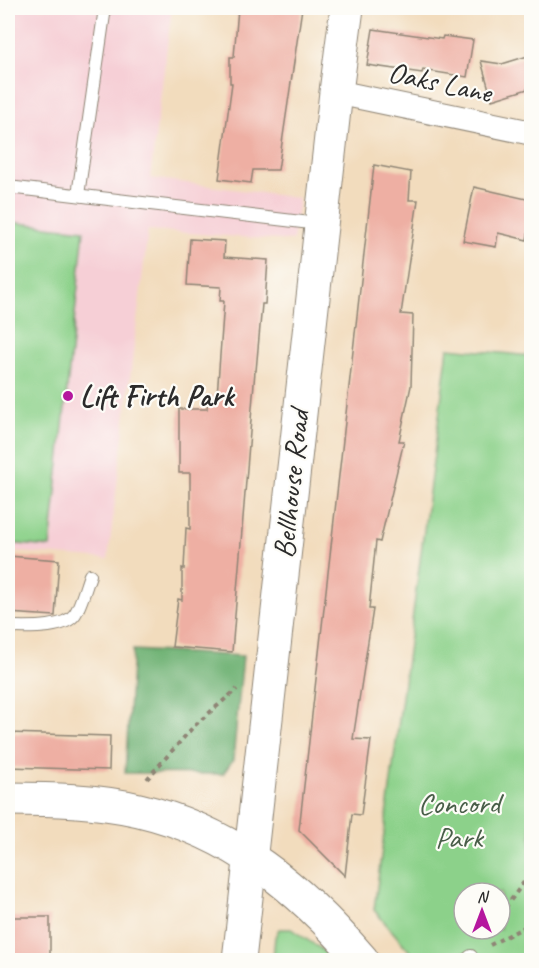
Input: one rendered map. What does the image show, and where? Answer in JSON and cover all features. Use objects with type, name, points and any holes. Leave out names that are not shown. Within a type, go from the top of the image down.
[{"type":"main road","name":"Bellhouse Road","points":[[239,960],[346,8]]},
{"type":"main road","points":[[8,799],[39,799],[123,806],[183,823],[216,838],[250,856],[289,886],[332,925],[362,960]]},
{"type":"street","name":"Oaks Lane","points":[[336,92],[531,134]]},
{"type":"lane","points":[[78,195],[105,8]]},
{"type":"lane","points":[[8,186],[321,224]]},
{"type":"lane","points":[[8,627],[48,626],[65,622],[74,615],[90,575]]},
{"type":"path","points":[[123,806],[194,726],[271,660]]},
{"type":"path","points":[[512,898],[531,871]]},
{"type":"path","points":[[469,958],[531,923]]},
{"type":"shaded area","name":"Lift Firth Park","points":[[8,8],[172,8],[150,178],[299,198],[293,241],[148,230],[108,559],[8,551]]},
{"type":"green space","points":[[8,222],[84,230],[50,547],[8,543]]},
{"type":"green space","name":"Concord Park","points":[[448,348],[531,356],[531,960],[417,960],[374,910]]},
{"type":"green space","points":[[133,650],[243,656],[233,760],[223,774],[125,773]]},
{"type":"green space","points":[[279,929],[291,929],[334,960],[273,960],[275,937]]},
{"type":"building","points":[[238,8],[302,8],[278,170],[253,170],[251,183],[219,179],[232,83],[230,83],[230,57],[234,57]]},
{"type":"building","points":[[373,29],[442,39],[443,36],[473,40],[467,77],[367,65]]},
{"type":"building","points":[[531,55],[531,88],[492,100],[481,61],[502,64]]},
{"type":"building","points":[[374,165],[411,172],[409,200],[418,200],[401,314],[413,315],[411,386],[399,441],[404,441],[380,542],[376,541],[369,609],[373,609],[353,739],[371,740],[361,815],[352,814],[345,876],[299,830]]},
{"type":"building","points":[[474,187],[531,200],[531,219],[527,240],[498,233],[496,247],[463,241]]},
{"type":"building","points":[[190,239],[225,241],[224,257],[268,260],[265,304],[262,304],[255,371],[232,652],[172,647],[178,599],[182,600],[186,528],[190,529],[190,473],[179,473],[179,409],[207,409],[208,396],[217,396],[224,301],[220,301],[221,287],[187,285]]},
{"type":"building","points":[[8,556],[59,560],[55,616],[8,613]]},
{"type":"building","points":[[8,733],[110,736],[109,770],[8,767]]},
{"type":"building","points":[[8,917],[50,917],[50,960],[8,960]]},
{"type":"place","name":"Lift Firth Park","points":[[68,396]]}]
